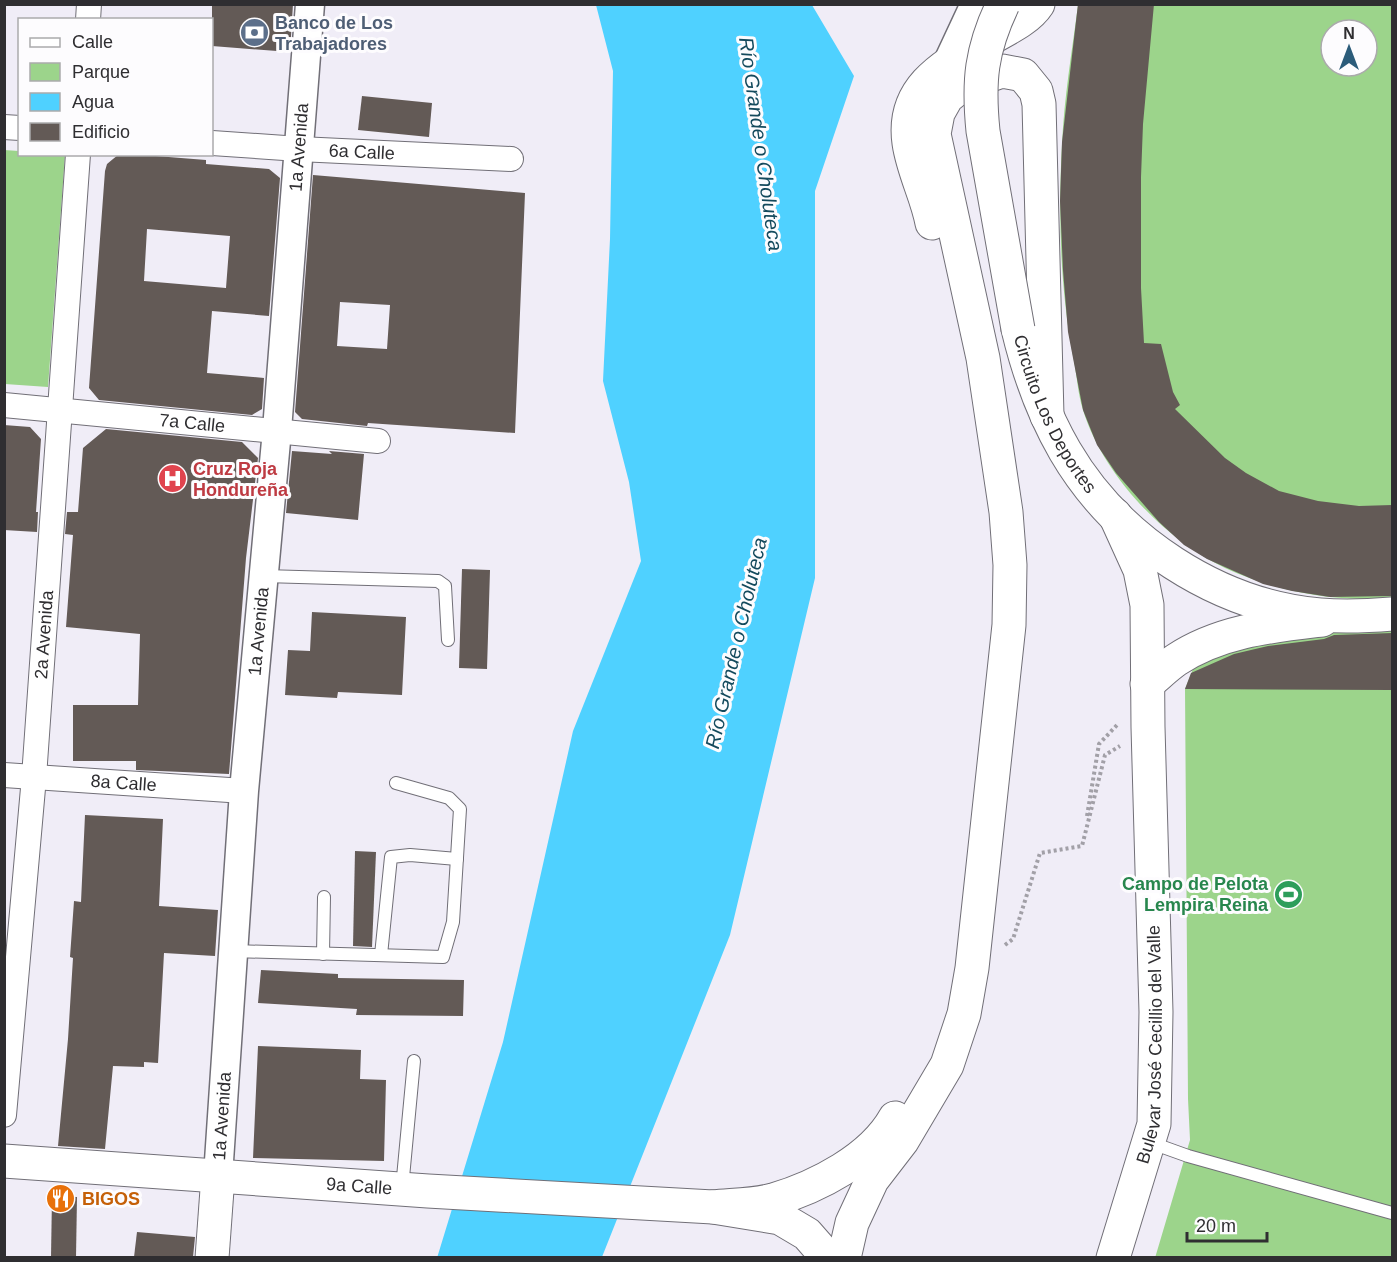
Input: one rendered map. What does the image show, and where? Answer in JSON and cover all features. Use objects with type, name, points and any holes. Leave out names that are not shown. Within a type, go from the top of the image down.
[{"type":"main road","name":"Circuito Los Deportes","points":[[1004,4],[987,44],[982,63],[983,131],[1024,357],[1047,416],[1065,452],[1088,485],[1115,515],[1139,538],[1165,558],[1193,575],[1223,589],[1285,610],[1350,617],[1392,614]]},
{"type":"main road","points":[[700,1207],[772,1201],[819,1183],[855,1161],[889,1129],[931,1057],[947,1008],[955,965],[989,623],[991,564],[988,511],[963,364],[931,217],[909,143],[909,123],[921,89],[932,75],[1006,29],[1035,9],[1038,4]]},
{"type":"main road","points":[[844,1257],[852,1223],[872,1180],[902,1141],[947,1065],[964,1014],[972,969],[1008,625],[1010,565],[1006,512],[983,358],[934,134],[938,113],[947,97],[962,85],[1002,71],[1023,75],[1036,91],[1039,104],[1047,416]]},
{"type":"main road","name":"Bulevar José Cecillio del Valle","points":[[1113,1257],[1154,1124],[1156,1012],[1147,605],[1140,570],[1115,515]]},
{"type":"main road","points":[[1148,688],[1175,661],[1202,645],[1233,633],[1350,617]]},
{"type":"main road","name":"9a Calle","points":[[4,1161],[415,1190],[700,1207]]},
{"type":"main road","name":"1a Avenida","points":[[212,1257],[218,1176]]},
{"type":"main road","points":[[700,1207],[780,1218],[807,1234],[828,1257]]},
{"type":"street","name":"1a Avenida","points":[[218,1176],[244,791],[277,430],[310,4]]},
{"type":"street","points":[[947,64],[975,4]]},
{"type":"street","name":"6a Calle","points":[[213,143],[511,159]]},
{"type":"street","name":"2a Avenida","points":[[4,1115],[34,777],[78,156]]},
{"type":"street","name":"7a Calle","points":[[4,405],[378,441]]},
{"type":"street","name":"8a Calle","points":[[4,775],[244,791]]},
{"type":"lane","points":[[264,576],[438,581],[445,586],[448,640]]},
{"type":"lane","points":[[233,951],[443,957],[453,922],[460,809],[449,798],[396,783]]},
{"type":"lane","points":[[381,955],[391,857],[410,855],[457,859]]},
{"type":"lane","points":[[323,954],[324,897]]},
{"type":"lane","points":[[414,1061],[415,1190]]},
{"type":"lane","points":[[1148,1142],[1188,1156],[1392,1213]]},
{"type":"path","points":[[1082,846],[1099,744],[1148,688]]},
{"type":"path","points":[[1082,846],[1105,755],[1148,727]]},
{"type":"path","points":[[972,969],[1013,939],[1040,853],[1082,846]]},
{"type":"green space","points":[[1078,5],[1392,5],[1392,597],[1349,599],[1307,594],[1265,583],[1225,568],[1202,556],[1159,522],[1139,503],[1105,458],[1092,434],[1081,404],[1069,334],[1063,280],[1060,198],[1066,92]]},
{"type":"green space","points":[[4,150],[18,151],[18,156],[65,156],[48,387],[5,384]]},
{"type":"green space","name":"Campo de Pelota Lempira Reina","points":[[1392,629],[1392,1257],[1155,1258],[1190,1140],[1185,689],[1197,659],[1297,633]]},
{"type":"water","name":"Río Grande o Choluteca","points":[[596,5],[812,5],[854,76],[815,191],[815,578],[730,935],[602,1257],[437,1258],[503,1042],[573,731],[641,561],[629,482],[603,381],[610,239],[613,71]]},
{"type":"building","name":"Banco de Los Trabajadores","points":[[212,4],[293,4],[290,52],[213,46]]},
{"type":"building","points":[[1078,4],[1154,4],[1143,124],[1141,288],[1144,343],[1161,344],[1173,392],[1180,405],[1175,409],[1225,458],[1246,473],[1279,491],[1318,501],[1359,506],[1392,505],[1392,596],[1330,597],[1292,591],[1263,584],[1207,559],[1184,545],[1159,522],[1116,473],[1097,445],[1083,410],[1068,332],[1060,201],[1062,142]]},
{"type":"building","points":[[362,96],[432,103],[429,137],[358,130]]},
{"type":"building","points":[[117,156],[206,160],[206,164],[269,169],[280,178],[269,316],[212,311],[207,373],[264,378],[262,409],[252,415],[99,400],[89,388],[107,164]],"holes":[[[147,229],[230,236],[226,288],[144,281]]]},
{"type":"building","points":[[313,175],[525,193],[515,433],[368,423],[367,426],[302,419],[295,412]],"holes":[[[340,302],[390,305],[387,349],[337,346]]]},
{"type":"building","points":[[4,425],[30,427],[41,439],[36,512],[38,512],[37,532],[4,530]]},
{"type":"building","points":[[106,429],[242,442],[258,458],[246,558],[229,774],[136,770],[136,761],[73,761],[73,705],[138,705],[140,634],[66,627],[73,535],[65,534],[67,512],[78,512],[83,448]]},
{"type":"building","points":[[292,451],[364,454],[358,520],[286,513]]},
{"type":"building","points":[[462,569],[490,570],[487,669],[459,668]]},
{"type":"building","points":[[312,612],[406,617],[402,695],[338,692],[337,698],[285,695],[288,650],[310,651]]},
{"type":"building","points":[[1392,633],[1392,690],[1185,689],[1191,673],[1234,654],[1268,646],[1324,639],[1334,635]]},
{"type":"building","points":[[85,815],[163,819],[159,906],[218,910],[215,956],[164,953],[158,1063],[144,1062],[144,1067],[113,1066],[105,1149],[58,1146],[68,1039],[74,901],[81,902]]},
{"type":"building","points":[[355,851],[376,852],[372,947],[353,946]]},
{"type":"building","points":[[261,970],[338,974],[338,978],[464,980],[463,1016],[356,1015],[357,1009],[258,1003]]},
{"type":"building","points":[[258,1046],[361,1050],[360,1079],[386,1080],[384,1161],[253,1158]]},
{"type":"building","points":[[52,1196],[77,1197],[76,1257],[51,1257]]},
{"type":"building","points":[[137,1232],[195,1237],[193,1257],[134,1257]]},
{"type":"place","name":"Banco de Los Trabajadores","points":[[254,33]]},
{"type":"place","name":"Cruz Roja Hondureña","points":[[172,479]]},
{"type":"place","name":"Campo de Pelota Lempira Reina","points":[[1289,894]]},
{"type":"place","name":"BIGOS","points":[[61,1199]]}]
